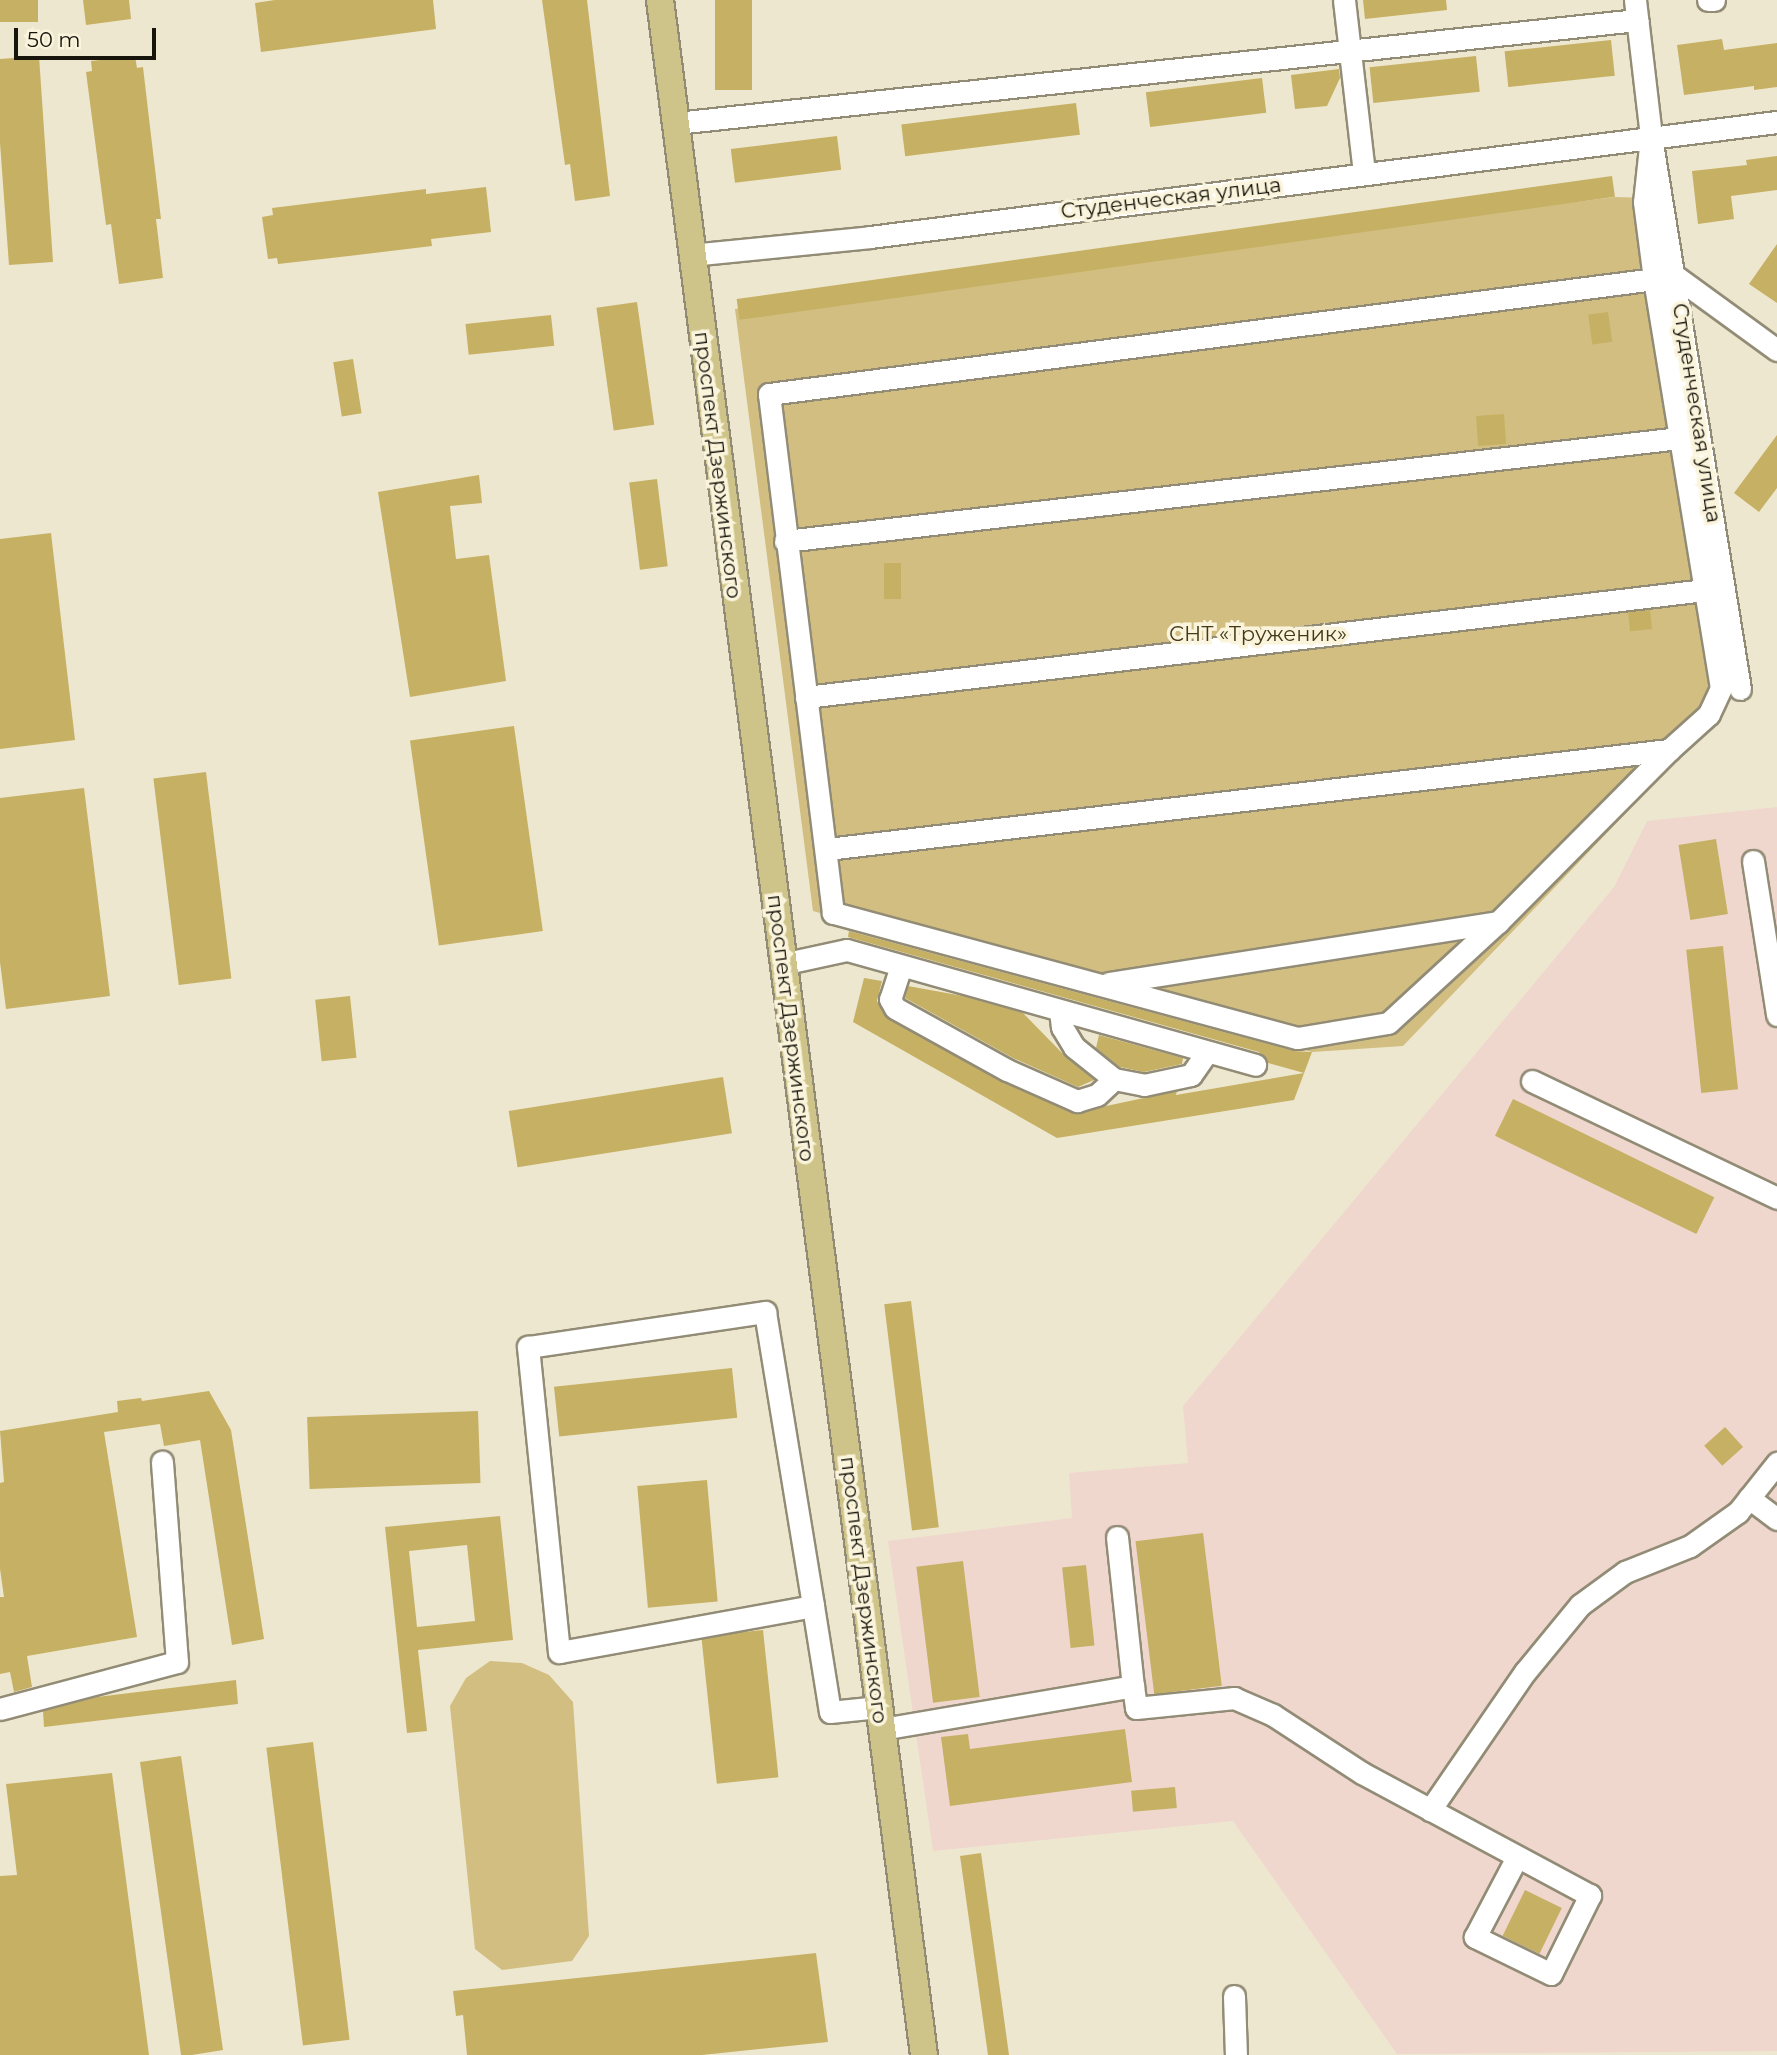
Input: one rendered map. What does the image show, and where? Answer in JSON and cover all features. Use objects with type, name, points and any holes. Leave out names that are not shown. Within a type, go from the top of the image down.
[{"type":"main road","name":"проспект Дзержинского","points":[[660,0],[880,1718],[919,2054]]},
{"type":"street","points":[[1344,0],[1364,174]]},
{"type":"street","points":[[1707,0],[1714,0]]},
{"type":"street","points":[[676,123],[1350,51],[1636,10]]},
{"type":"street","name":"Студенческая улица","points":[[1636,10],[1651,137],[1740,689]]},
{"type":"street","name":"Студенческая улица","points":[[691,255],[870,237],[1777,122]]},
{"type":"street","points":[[1651,137],[1644,202],[1679,438],[1721,688],[1709,714],[1669,750],[1498,922],[1388,1023],[1297,1038],[833,914],[769,394],[1654,279]]},
{"type":"street","points":[[1675,276],[1777,350]]},
{"type":"street","points":[[785,541],[1679,438]]},
{"type":"street","points":[[806,698],[1704,590]]},
{"type":"street","points":[[827,849],[1669,750]]},
{"type":"street","points":[[1753,861],[1777,1015]]},
{"type":"street","points":[[1103,984],[1498,922]]},
{"type":"street","points":[[782,964],[847,950],[1255,1065]]},
{"type":"street","points":[[901,967],[890,999],[895,1008],[1007,1070],[1077,1101],[1097,1095],[1114,1079]]},
{"type":"street","points":[[1060,1011],[1062,1027],[1074,1047],[1114,1079],[1144,1085],[1191,1075],[1208,1052]]},
{"type":"street","points":[[1532,1081],[1777,1198]]},
{"type":"street","points":[[813,1606],[559,1652],[528,1347],[765,1312],[813,1606],[830,1712],[880,1718],[1133,1686]]},
{"type":"street","points":[[0,1709],[177,1662],[162,1462]]},
{"type":"street","points":[[1430,1810],[1525,1672],[1580,1605],[1625,1572],[1690,1546],[1738,1512],[1777,1463]]},
{"type":"street","points":[[1749,1498],[1777,1519]]},
{"type":"street","points":[[1117,1537],[1136,1707],[1234,1698],[1273,1715],[1362,1773],[1590,1895],[1551,1974],[1475,1937],[1517,1857]]},
{"type":"street","points":[[1234,1996],[1236,2055]]},
{"type":"shaded area","points":[[1777,807],[1777,2051],[1397,2054],[1233,1821],[933,1851],[888,1541],[1072,1518],[1069,1473],[1188,1463],[1183,1406],[1614,887],[1647,821]]},
{"type":"green space","name":"СНТ «Труженик»","points":[[1615,197],[1651,198],[1731,694],[1718,717],[1403,1046],[1312,1052],[813,911],[735,309]]},
{"type":"green space","points":[[490,1661],[522,1663],[549,1675],[573,1702],[589,1936],[572,1961],[502,1970],[475,1949],[450,1706],[466,1678]]},
{"type":"building","points":[[0,0],[38,0],[38,22],[0,22]]},
{"type":"building","points":[[83,0],[129,0],[131,19],[86,25]]},
{"type":"building","points":[[275,0],[433,0],[436,29],[261,52],[255,3]]},
{"type":"building","points":[[542,0],[587,0],[610,196],[575,201],[570,164],[565,165]]},
{"type":"building","points":[[715,0],[752,0],[752,90],[715,90]]},
{"type":"building","points":[[1363,0],[1446,0],[1447,10],[1365,19]]},
{"type":"building","points":[[1722,39],[1724,50],[1777,43],[1777,87],[1754,90],[1754,86],[1684,95],[1677,45]]},
{"type":"building","points":[[1611,40],[1615,76],[1508,87],[1505,51]]},
{"type":"building","points":[[39,56],[53,262],[9,265],[0,143],[0,59]]},
{"type":"building","points":[[135,56],[137,68],[143,67],[161,219],[156,219],[163,278],[119,284],[111,224],[106,225],[86,72],[92,71],[91,61]]},
{"type":"building","points":[[1476,56],[1480,92],[1373,103],[1370,67]]},
{"type":"building","points":[[1339,69],[1340,78],[1327,106],[1295,109],[1291,75]]},
{"type":"building","points":[[1262,78],[1266,113],[1150,127],[1146,92]]},
{"type":"building","points":[[1076,103],[1080,135],[905,156],[901,124]]},
{"type":"building","points":[[837,136],[841,170],[735,183],[731,149]]},
{"type":"building","points":[[1777,156],[1777,190],[1731,196],[1734,219],[1698,224],[1692,171],[1747,165],[1746,160]]},
{"type":"building","points":[[1612,176],[1615,197],[740,320],[737,299]]},
{"type":"building","points":[[486,187],[491,232],[431,239],[432,246],[278,264],[277,258],[268,259],[262,217],[273,215],[272,208],[426,189],[426,194]]},
{"type":"building","points":[[1777,244],[1777,303],[1749,284]]},
{"type":"building","points":[[637,302],[654,425],[614,430],[596,308]]},
{"type":"building","points":[[1608,312],[1612,342],[1592,344],[1588,315]]},
{"type":"building","points":[[551,315],[554,346],[469,355],[465,324]]},
{"type":"building","points":[[353,359],[362,413],[342,416],[333,362]]},
{"type":"building","points":[[1504,414],[1506,444],[1478,446],[1476,416]]},
{"type":"building","points":[[1777,435],[1777,488],[1759,512],[1734,493]]},
{"type":"building","points":[[479,475],[482,503],[450,506],[456,559],[489,555],[506,681],[410,697],[378,492]]},
{"type":"building","points":[[657,479],[668,566],[640,570],[629,482]]},
{"type":"building","points":[[51,533],[75,740],[0,749],[0,539]]},
{"type":"building","points":[[884,563],[901,563],[901,599],[884,599]]},
{"type":"building","points":[[1650,610],[1652,629],[1630,631],[1628,612]]},
{"type":"building","points":[[514,726],[543,931],[439,946],[410,741]]},
{"type":"building","points":[[206,772],[231,978],[179,985],[153,778]]},
{"type":"building","points":[[84,788],[110,996],[6,1009],[0,962],[0,798]]},
{"type":"building","points":[[1716,839],[1728,914],[1690,920],[1678,845]]},
{"type":"building","points":[[849,931],[1294,1051],[1312,1052],[1294,1100],[1057,1138],[853,1022],[864,978],[882,981],[877,1001],[889,1019],[1001,1081],[1073,1113],[1177,1091],[1176,1095],[1304,1073],[1268,1063],[1259,1052],[848,937]]},
{"type":"building","points":[[1723,946],[1738,1089],[1701,1093],[1686,950]]},
{"type":"building","points":[[908,986],[963,996],[1023,1013],[1066,1057],[1094,1080],[1078,1087],[1013,1058],[905,998]]},
{"type":"building","points":[[350,996],[356,1058],[322,1061],[315,1000]]},
{"type":"building","points":[[1099,1035],[1183,1058],[1182,1064],[1144,1072],[1120,1067],[1096,1048]]},
{"type":"building","points":[[723,1077],[732,1133],[518,1167],[509,1111]]},
{"type":"building","points":[[1513,1099],[1714,1197],[1696,1234],[1495,1136]]},
{"type":"building","points":[[911,1301],[939,1527],[912,1531],[884,1304]]},
{"type":"building","points":[[732,1368],[737,1418],[559,1436],[554,1387]]},
{"type":"building","points":[[209,1391],[231,1430],[264,1639],[232,1645],[200,1440],[164,1446],[160,1424],[104,1432],[137,1637],[27,1656],[32,1687],[14,1692],[10,1672],[0,1674],[0,1597],[4,1597],[0,1569],[0,1483],[4,1482],[0,1431],[118,1412],[117,1401],[141,1398],[142,1401]]},
{"type":"building","points":[[478,1411],[481,1483],[310,1489],[307,1417]]},
{"type":"building","points":[[1725,1427],[1743,1447],[1722,1466],[1704,1446]]},
{"type":"building","points":[[707,1480],[718,1602],[648,1608],[637,1486]]},
{"type":"building","points":[[500,1516],[513,1640],[418,1650],[427,1731],[407,1733],[385,1527]],"holes":[[[467,1545],[475,1621],[417,1627],[409,1551]]]},
{"type":"building","points":[[1203,1533],[1222,1686],[1154,1694],[1136,1541]]},
{"type":"building","points":[[963,1561],[980,1697],[933,1703],[916,1567]]},
{"type":"building","points":[[1086,1565],[1094,1646],[1071,1648],[1062,1568]]},
{"type":"building","points":[[763,1630],[778,1777],[717,1784],[701,1636]]},
{"type":"building","points":[[236,1680],[238,1704],[44,1727],[43,1711],[97,1697]]},
{"type":"building","points":[[1125,1729],[1132,1782],[950,1806],[941,1737],[968,1734],[970,1749]]},
{"type":"building","points":[[313,1742],[350,2040],[303,2045],[266,1748]]},
{"type":"building","points":[[181,1756],[223,2050],[192,2055],[181,2055],[140,1762]]},
{"type":"building","points":[[112,1773],[149,2055],[0,2055],[0,1876],[17,1875],[6,1784]]},
{"type":"building","points":[[1175,1787],[1177,1808],[1133,1812],[1131,1791]]},
{"type":"building","points":[[981,1853],[1009,2055],[988,2055],[960,1856]]},
{"type":"building","points":[[1525,1890],[1562,1908],[1539,1954],[1503,1936]]},
{"type":"building","points":[[816,1953],[828,2042],[702,2055],[467,2055],[463,2015],[456,2016],[453,1991]]}]
